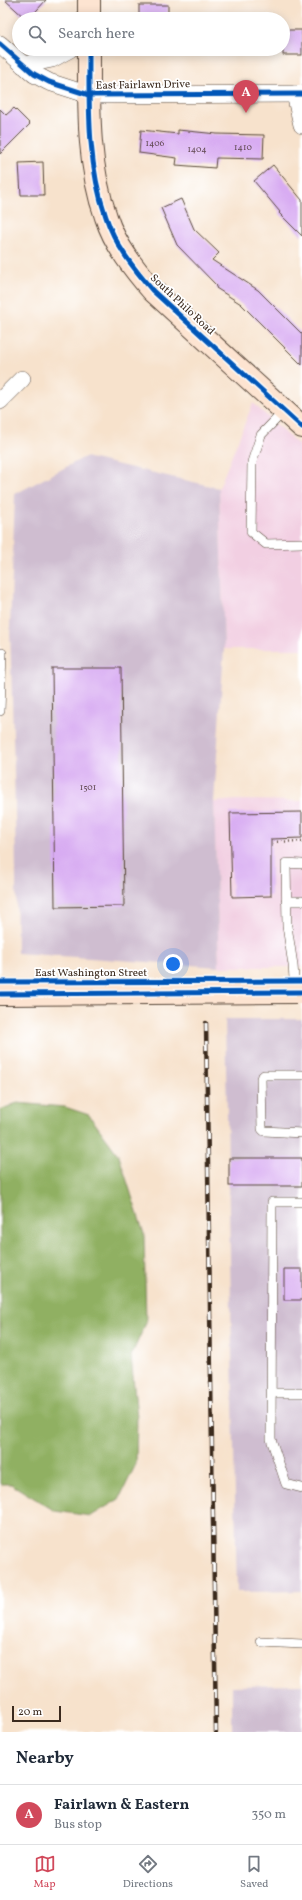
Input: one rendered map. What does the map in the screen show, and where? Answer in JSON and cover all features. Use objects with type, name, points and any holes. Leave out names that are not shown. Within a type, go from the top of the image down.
[{"type":"main road","points":[[89,0],[89,12]]},
{"type":"main road","name":"South Philo Road","points":[[89,56],[92,154],[97,188],[106,219],[120,247],[136,271],[153,291],[302,427]]},
{"type":"main road","name":"East Washington Street","points":[[0,982],[298,987]]},
{"type":"main road","name":"East Washington Street","points":[[0,994],[298,987]]},
{"type":"street","name":"East Fairlawn Drive","points":[[0,44],[12,54]]},
{"type":"street","name":"East Fairlawn Drive","points":[[14,56],[34,74],[49,82],[89,95],[299,94]]},
{"type":"street","points":[[24,65],[52,59],[57,56]]},
{"type":"street","points":[[299,94],[302,125]]},
{"type":"street","points":[[0,401],[22,379]]},
{"type":"lane","points":[[284,411],[261,435],[252,462],[251,532],[266,544],[302,542]]},
{"type":"lane","points":[[0,654],[2,654],[0,711]]},
{"type":"lane","points":[[298,987],[287,926],[286,864],[302,864]]},
{"type":"lane","points":[[286,901],[302,901]]},
{"type":"lane","points":[[302,1075],[264,1075],[261,1078],[262,1129],[264,1131],[302,1133]]},
{"type":"lane","points":[[302,1202],[272,1202],[271,1439],[286,1484],[302,1488]]},
{"type":"lane","points":[[272,1393],[302,1393]]},
{"type":"lane","points":[[261,1642],[302,1644]]},
{"type":"path","points":[[273,842],[302,841]]},
{"type":"shaded area","points":[[253,403],[302,448],[302,649],[224,649],[219,488]]},
{"type":"shaded area","points":[[85,457],[219,488],[224,649],[214,802],[219,967],[17,953],[10,627],[15,494]]},
{"type":"shaded area","points":[[237,800],[302,801],[302,967],[219,967],[214,802]]},
{"type":"shaded area","points":[[225,1019],[302,1019],[302,1591],[237,1592]]},
{"type":"shaded area","points":[[302,1685],[302,1732],[232,1732],[232,1686]]},
{"type":"green space","points":[[17,1103],[65,1107],[89,1115],[119,1156],[144,1234],[146,1323],[131,1356],[137,1417],[136,1464],[119,1499],[91,1516],[55,1511],[11,1484],[0,1484],[0,1110]]},
{"type":"building","points":[[5,0],[46,0],[35,12],[18,12]]},
{"type":"building","points":[[139,5],[168,5],[168,12],[139,12]]},
{"type":"building","points":[[290,30],[302,30],[302,55],[290,55]]},
{"type":"building","points":[[14,108],[30,124],[0,154],[0,109],[6,115]]},
{"type":"building","points":[[141,130],[178,134],[178,130],[217,134],[264,135],[263,159],[216,158],[215,168],[176,165],[177,158],[139,153]]},
{"type":"building","points":[[43,162],[44,195],[21,195],[19,163]]},
{"type":"building","points":[[273,165],[302,200],[302,236],[279,213],[280,212],[254,181]]},
{"type":"building","points":[[181,199],[194,229],[219,253],[212,260],[258,290],[302,334],[302,365],[241,304],[216,288],[217,286],[177,245],[161,208]]},
{"type":"building","points":[[52,668],[121,668],[124,906],[55,907]]},
{"type":"building","points":[[302,812],[302,838],[271,839],[271,896],[232,897],[230,813]]},
{"type":"building","points":[[229,1158],[302,1158],[302,1186],[229,1186]]},
{"type":"building","points":[[284,1269],[302,1269],[302,1300],[284,1300]]},
{"type":"railway","points":[[206,1023],[216,1732]]},
{"type":"cycle path","points":[[0,44],[12,55]]},
{"type":"cycle path","points":[[14,56],[34,74],[49,82],[89,95],[302,94]]},
{"type":"cycle path","points":[[89,56],[89,113],[92,155],[100,197],[114,237],[132,265],[153,291],[302,427]]},
{"type":"cycle path","points":[[0,982],[302,981]]},
{"type":"cycle path","points":[[0,994],[302,992]]},
{"type":"place","name":"Fairlawn & Eastern","points":[[246,113]]}]
